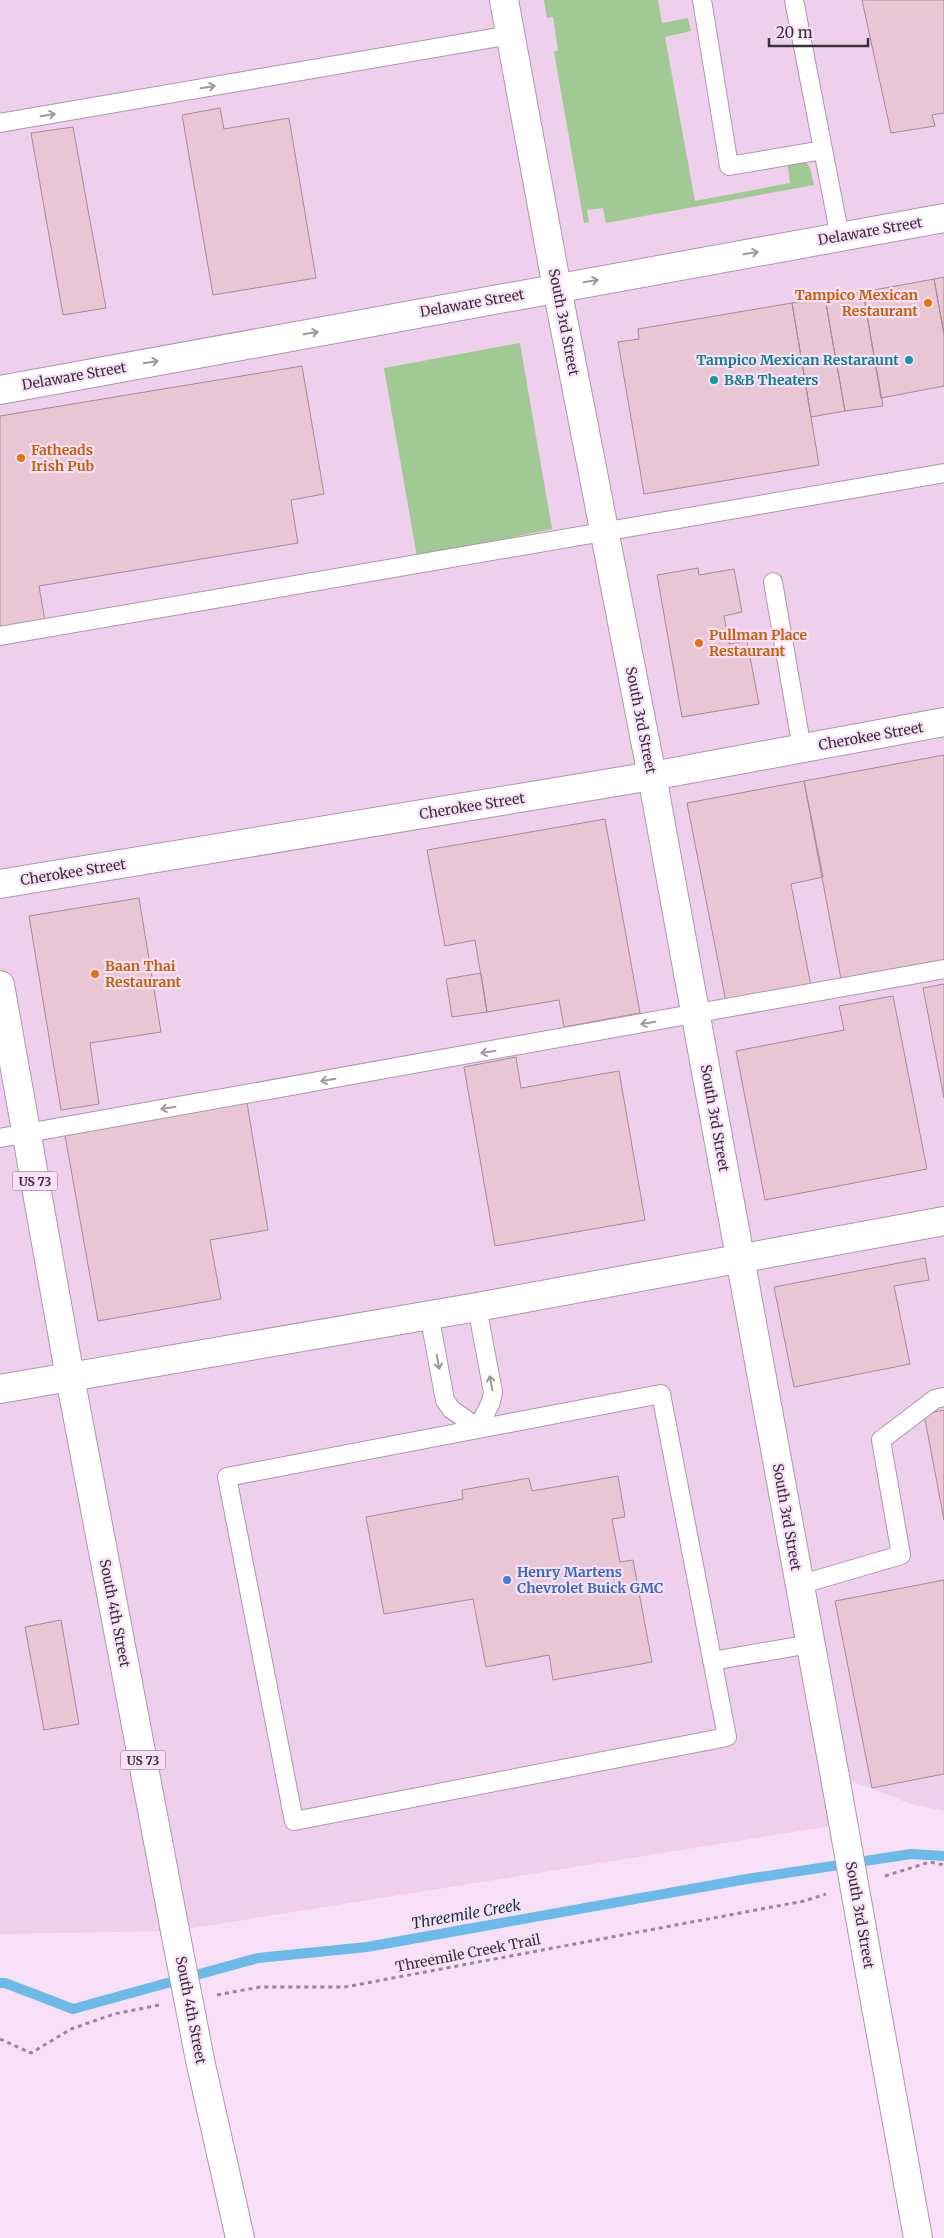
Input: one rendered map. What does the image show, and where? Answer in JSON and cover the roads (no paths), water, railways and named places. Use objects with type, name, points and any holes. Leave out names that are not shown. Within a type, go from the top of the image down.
[{"type":"main road","name":"South 3rd Street","points":[[504,0],[557,288],[652,776],[799,1585],[836,1777],[918,2238]]},
{"type":"main road","name":"Delaware Street","points":[[0,390],[944,218]]},
{"type":"main road","name":"Cherokee Street","points":[[0,884],[652,776],[944,722]]},
{"type":"main road","name":"South 4th Street","points":[[0,986],[70,1377],[200,2060],[240,2238]]},
{"type":"main road","points":[[0,1389],[477,1307],[944,1221]]},
{"type":"lane","points":[[702,0],[729,166],[823,150]]},
{"type":"lane","points":[[794,0],[840,237]]},
{"type":"lane","points":[[0,124],[510,35]]},
{"type":"lane","points":[[0,636],[944,473]]},
{"type":"lane","points":[[773,582],[802,748]]},
{"type":"lane","points":[[0,1138],[696,1015],[944,969]]},
{"type":"lane","points":[[477,1307],[493,1392],[491,1402],[478,1428]]},
{"type":"lane","points":[[429,1314],[444,1400],[451,1408],[478,1428]]},
{"type":"lane","points":[[661,1394],[727,1737],[294,1821],[226,1477],[478,1428],[661,1394]]},
{"type":"lane","points":[[799,1585],[901,1555],[881,1440],[935,1399],[944,1397]]},
{"type":"lane","points":[[712,1661],[810,1644]]},
{"type":"waterway","name":"Threemile Creek","points":[[0,1983],[5,1983],[73,2009],[258,1958],[367,1947],[747,1879],[911,1854],[944,1856]]},
{"type":"place","name":"Tampico Mexican Restaurant","points":[[928,303]]},
{"type":"place","name":"Tampico Mexican Restaraunt","points":[[909,360]]},
{"type":"place","name":"B&B Theaters","points":[[714,380]]},
{"type":"place","name":"Fatheads Irish Pub","points":[[21,458]]},
{"type":"place","name":"Pullman Place Restaurant","points":[[699,643]]},
{"type":"place","name":"Baan Thai Restaurant","points":[[95,974]]},
{"type":"place","name":"Henry Martens Chevrolet Buick GMC","points":[[507,1580]]}]
